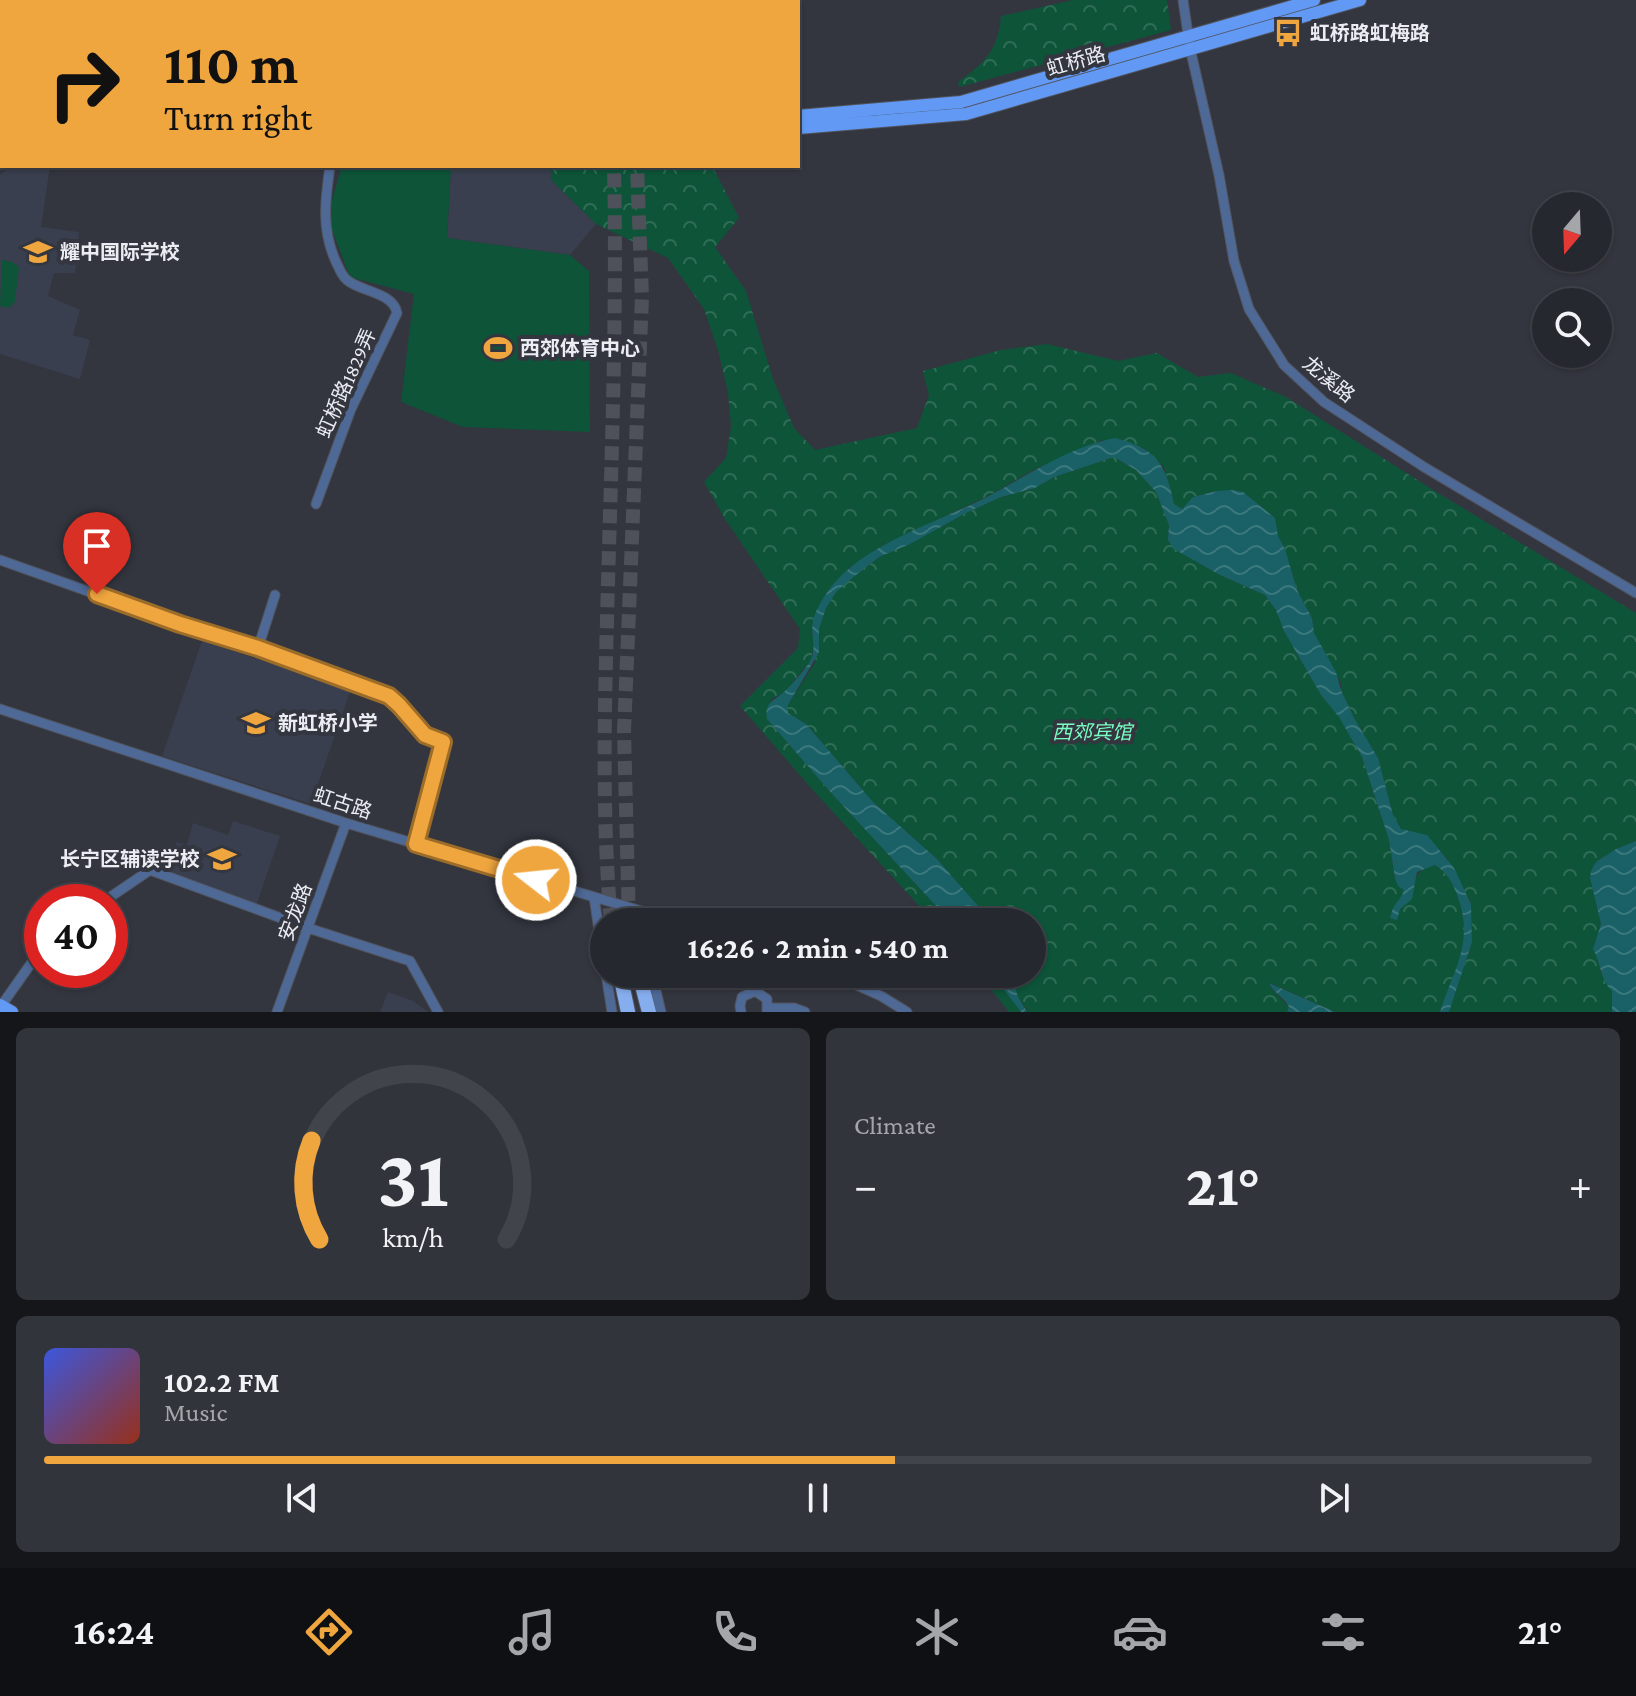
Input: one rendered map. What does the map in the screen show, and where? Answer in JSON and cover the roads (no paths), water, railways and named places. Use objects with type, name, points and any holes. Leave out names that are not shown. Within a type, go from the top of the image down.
[{"type":"highway","points":[[623,988],[628,1012]]},
{"type":"highway","points":[[643,988],[649,1012]]},
{"type":"main road","name":"虹桥路","points":[[800,128],[966,114],[1314,0]]},
{"type":"main road","name":"虹桥路","points":[[800,116],[961,102],[1189,41],[1360,0]]},
{"type":"street","name":"龙溪路","points":[[1183,0],[1234,261],[1249,309],[1284,365],[1336,410],[1424,467],[1636,593]]},
{"type":"street","name":"虹桥路1829弄","points":[[316,504],[354,401],[397,313],[396,307],[386,299],[344,278],[330,250],[324,220],[330,168]]},
{"type":"street","points":[[0,560],[389,696],[425,735],[443,742],[416,844]]},
{"type":"street","points":[[258,648],[275,595]]},
{"type":"street","name":"虹古路","points":[[0,709],[346,823],[634,908]]},
{"type":"street","name":"安龙路","points":[[277,1012],[346,823]]},
{"type":"street","points":[[128,885],[150,870],[308,928],[410,961],[438,1012]]},
{"type":"street","points":[[594,897],[596,908]]},
{"type":"street","points":[[5,1008],[24,977]]},
{"type":"street","points":[[608,988],[612,1012]]},
{"type":"street","points":[[655,988],[661,1012]]},
{"type":"street","points":[[863,988],[907,1012]]},
{"type":"street","points":[[740,1012],[742,997],[755,991],[767,999],[769,1011],[794,1008],[805,1012]]},
{"type":"water","points":[[1115,438],[1150,453],[1163,468],[1174,504],[1182,509],[1193,497],[1231,490],[1243,492],[1275,518],[1278,536],[1297,590],[1312,618],[1314,633],[1336,672],[1354,718],[1378,758],[1393,815],[1401,829],[1427,835],[1454,868],[1471,904],[1472,942],[1449,1012],[1440,1012],[1460,955],[1464,927],[1462,911],[1451,882],[1435,865],[1417,872],[1412,899],[1400,909],[1397,920],[1390,918],[1404,890],[1395,878],[1389,840],[1362,757],[1339,717],[1321,695],[1284,631],[1276,610],[1265,595],[1220,575],[1174,549],[1168,540],[1169,525],[1156,492],[1136,470],[1114,457],[1054,477],[1035,488],[1001,497],[879,557],[836,592],[826,608],[819,629],[819,652],[788,705],[788,713],[806,724],[873,802],[937,859],[980,908],[938,908],[767,719],[771,702],[785,691],[812,658],[813,621],[822,600],[840,577],[858,562],[900,537],[987,497],[1065,455]]},
{"type":"water","points":[[1636,841],[1636,1012],[1612,1012],[1612,991],[1593,949],[1601,924],[1590,878],[1596,862]]},
{"type":"water","points":[[1269,983],[1335,1012],[1287,1012],[1287,1003]]},
{"type":"water","points":[[1003,988],[1015,988],[1027,1012],[1021,1012]]},
{"type":"tunnel","points":[[610,908],[605,752],[614,168]]},
{"type":"tunnel","points":[[629,908],[624,732],[642,297],[637,168]]},
{"type":"place","name":"虹桥路虹梅路","points":[[1288,33]]},
{"type":"place","name":"耀中国际学校","points":[[38,252]]},
{"type":"place","name":"西郊体育中心","points":[[498,348]]},
{"type":"place","name":"新虹桥小学","points":[[256,723]]},
{"type":"place","name":"长宁区辅读学校","points":[[222,859]]},
{"type":"park label","name":"西郊宾馆","points":[[1092,732]]}]
